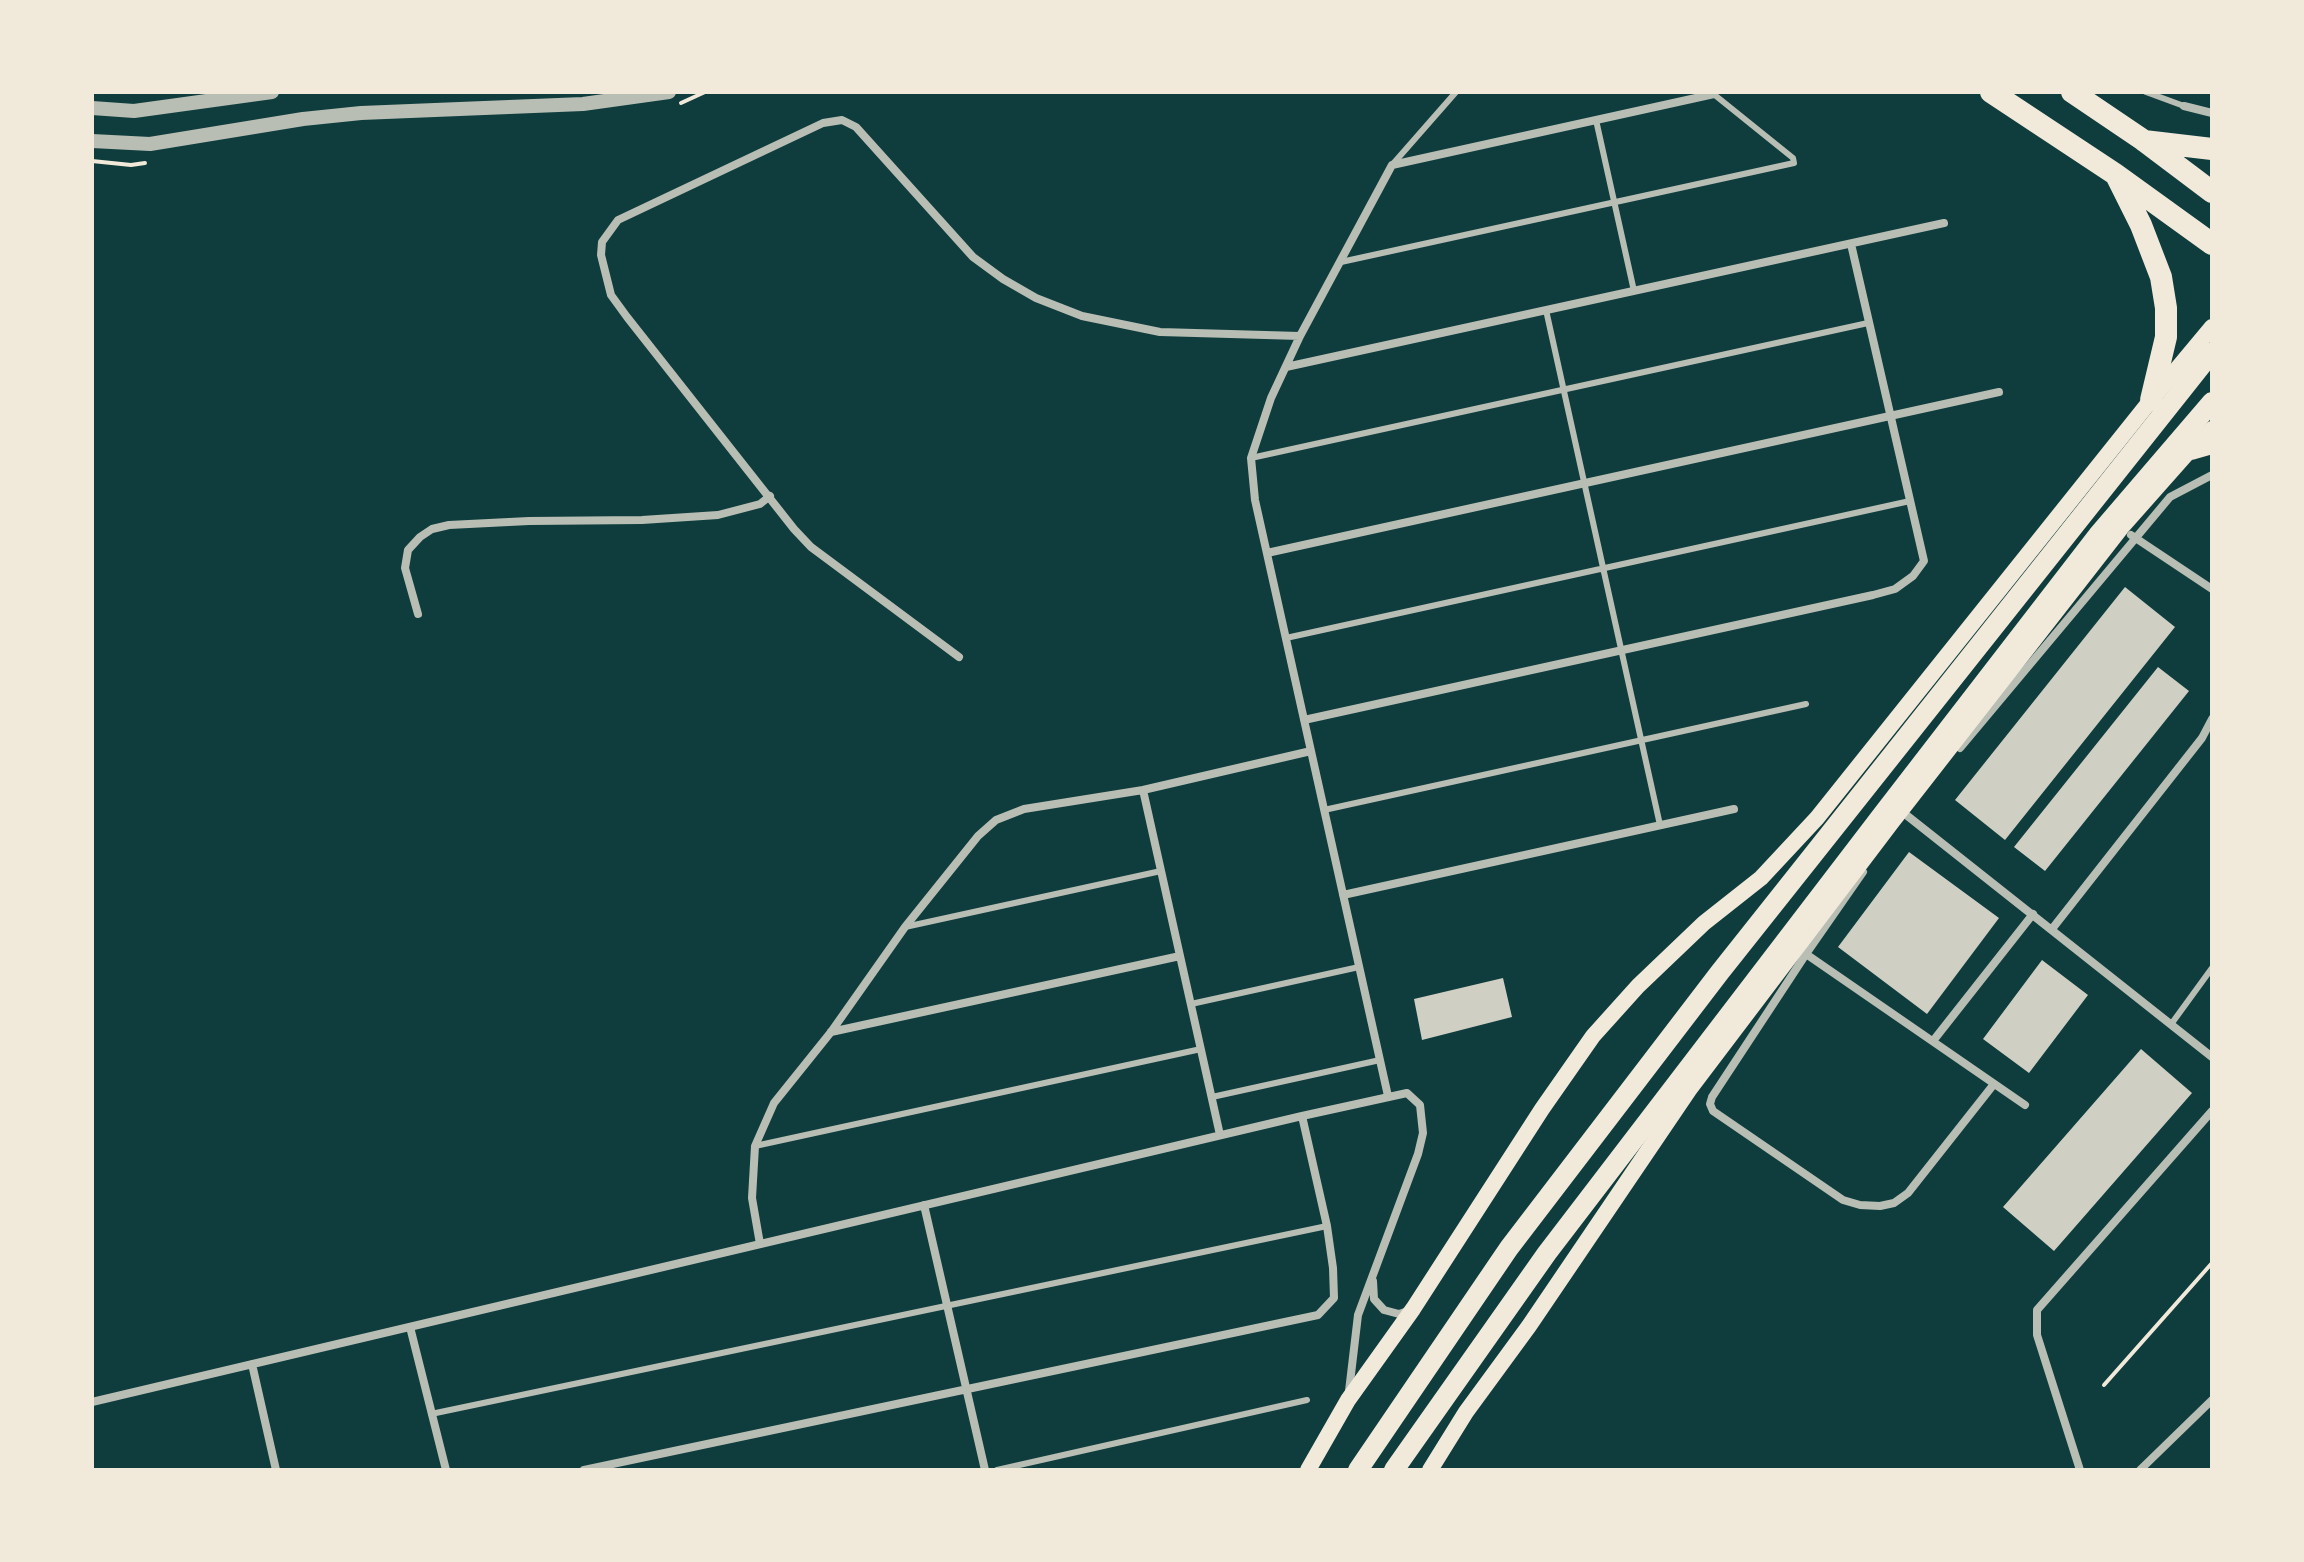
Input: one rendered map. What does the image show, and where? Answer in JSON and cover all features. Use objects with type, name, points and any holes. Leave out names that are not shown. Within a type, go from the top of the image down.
[{"type":"highway","points":[[1991,92],[2115,174],[2212,244]]},
{"type":"highway","points":[[2072,92],[2212,192]]},
{"type":"highway","points":[[2143,140],[2212,149]]},
{"type":"highway","points":[[2115,174],[2141,225],[2156,264],[2166,308],[2166,337],[2151,400]]},
{"type":"main road","points":[[1308,1470],[1348,1400],[1413,1309],[1593,1036],[1638,986],[1704,923],[1761,878],[1817,818],[2151,400],[2210,339]]},
{"type":"main road","points":[[1358,1470],[1509,1248],[2210,339]]},
{"type":"main road","points":[[1394,1470],[1547,1253],[2098,535],[2212,402]]},
{"type":"main road","points":[[1430,1470],[1466,1412],[1529,1326],[1689,1090],[1892,822],[2212,429]]},
{"type":"street","points":[[92,108],[134,111],[272,92]]},
{"type":"street","points":[[92,141],[150,144],[303,119],[361,113],[583,104],[669,92]]},
{"type":"street","points":[[1388,1096],[1255,500],[1251,458],[1271,398],[1300,336],[1392,165],[1713,93]]},
{"type":"street","points":[[2184,106],[2212,113]]},
{"type":"street","points":[[959,657],[811,547],[611,295],[601,255],[602,242],[618,220],[823,123],[842,120],[856,127],[973,257],[1036,298],[1082,316],[1160,332],[1300,336]]},
{"type":"street","points":[[1286,367],[1944,223]]},
{"type":"street","points":[[1304,720],[1895,589],[1913,576],[1924,561],[1851,244]]},
{"type":"street","points":[[1267,553],[1999,392]]},
{"type":"street","points":[[1994,1084],[1908,1193],[1894,1203],[1880,1206],[1843,1200],[1713,1111],[1710,1104],[1806,954],[1905,814],[2128,533],[2170,497],[2212,475]]},
{"type":"street","points":[[418,614],[405,568],[408,550],[432,529],[449,525],[529,521],[642,520],[718,515],[753,507],[770,496]]},
{"type":"street","points":[[2128,533],[2212,589]]},
{"type":"street","points":[[2052,929],[2202,738],[2212,719]]},
{"type":"street","points":[[760,1244],[752,1198],[755,1146],[774,1103],[831,1032],[905,927],[978,836],[996,820],[1024,809],[1143,790],[1311,751]]},
{"type":"street","points":[[1143,790],[1220,1135]]},
{"type":"street","points":[[1343,895],[1734,809]]},
{"type":"street","points":[[1905,814],[2212,1057]]},
{"type":"street","points":[[1933,1041],[2033,914]]},
{"type":"street","points":[[1806,954],[2025,1105]]},
{"type":"street","points":[[831,1032],[1180,956]]},
{"type":"street","points":[[92,1402],[1407,1093],[1420,1105],[1423,1133],[1358,1315],[1348,1400]]},
{"type":"street","points":[[2080,1470],[2037,1335],[2037,1310],[2212,1111]]},
{"type":"street","points":[[584,1470],[1318,1315],[1334,1298],[1333,1268],[1327,1226],[1302,1116]]},
{"type":"street","points":[[924,1205],[985,1470]]},
{"type":"street","points":[[1373,1276],[1374,1299],[1384,1310],[1399,1314],[1413,1309]]},
{"type":"street","points":[[410,1327],[446,1470]]},
{"type":"street","points":[[252,1364],[276,1470]]},
{"type":"street","points":[[2140,1470],[2212,1400]]},
{"type":"lane","points":[[1392,165],[1456,92]]},
{"type":"lane","points":[[2146,92],[2184,106]]},
{"type":"lane","points":[[1341,262],[1794,163],[1793,158],[1713,93]]},
{"type":"lane","points":[[1596,120],[1634,291]]},
{"type":"lane","points":[[1546,310],[1660,825]]},
{"type":"lane","points":[[1251,458],[1868,323]]},
{"type":"lane","points":[[1286,638],[1910,501]]},
{"type":"lane","points":[[1324,810],[1806,704]]},
{"type":"lane","points":[[905,927],[1161,871]]},
{"type":"lane","points":[[1191,1004],[1359,967]]},
{"type":"lane","points":[[2172,1023],[2212,968]]},
{"type":"lane","points":[[755,1146],[1201,1049]]},
{"type":"lane","points":[[1212,1097],[1380,1060]]},
{"type":"lane","points":[[431,1414],[1327,1226]]},
{"type":"lane","points":[[997,1470],[1307,1400]]},
{"type":"path","points":[[678,105],[705,92]]},
{"type":"path","points":[[92,161],[131,165],[146,163]]},
{"type":"path","points":[[2104,1385],[2212,1263]]},
{"type":"building","points":[[2125,587],[2175,627],[2005,840],[1955,800]]},
{"type":"building","points":[[2158,667],[2189,691],[2045,871],[2014,847]]},
{"type":"building","points":[[1909,852],[1999,918],[1927,1014],[1838,947]]},
{"type":"building","points":[[2042,960],[2088,995],[2029,1073],[1983,1039]]},
{"type":"building","points":[[1503,978],[1512,1017],[1422,1040],[1414,999]]},
{"type":"building","points":[[2141,1049],[2192,1093],[2054,1251],[2003,1207]]}]
